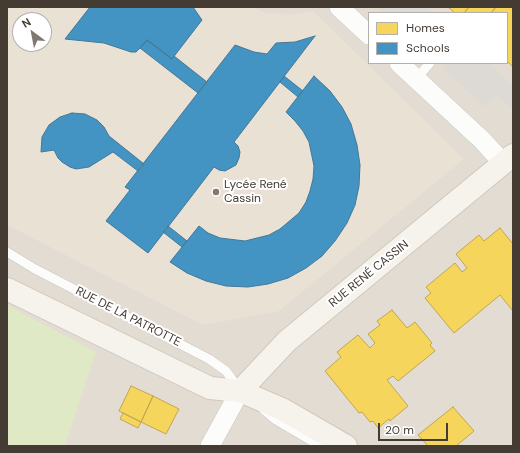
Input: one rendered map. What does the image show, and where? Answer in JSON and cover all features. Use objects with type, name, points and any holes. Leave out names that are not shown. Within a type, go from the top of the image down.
[{"type":"street","points":[[339,7],[368,34]]},
{"type":"street","name":"RUE RENÉ CASSIN","points":[[240,391],[287,341],[510,158],[482,140],[400,64]]},
{"type":"street","points":[[7,289],[210,388],[240,391],[282,409],[346,446]]},
{"type":"street","points":[[210,446],[240,391]]},
{"type":"lane","points":[[416,79],[429,64]]},
{"type":"lane","name":"RUE DE LA PATROTTE","points":[[7,252],[42,273],[210,359],[226,371],[240,391],[276,420],[320,446]]},
{"type":"shaded area","points":[[7,7],[513,7],[513,446],[7,446]]},
{"type":"shaded area","name":"Lycée René Cassin","points":[[7,7],[253,7],[265,13],[293,14],[313,11],[464,159],[279,311],[203,325],[7,225]]},
{"type":"shaded area","points":[[377,7],[427,7],[433,12],[382,12]]},
{"type":"shaded area","points":[[446,64],[489,64],[513,86],[513,104],[510,107],[497,94],[485,107],[443,68]]},
{"type":"green space","points":[[7,305],[96,352],[65,446],[7,446]]},
{"type":"building: Homes","points":[[448,7],[469,7],[465,12],[454,12]]},
{"type":"building: Homes","points":[[469,7],[496,7],[492,12],[465,12]]},
{"type":"building: Homes","points":[[496,7],[513,7],[513,67],[508,62],[508,12],[492,12]]},
{"type":"building: Homes","points":[[500,228],[513,244],[513,311],[500,295],[454,333],[425,298],[431,293],[426,287],[455,263],[462,272],[467,268],[456,254],[479,235],[484,241]]},
{"type":"building: Homes","points":[[392,310],[407,328],[415,322],[432,343],[430,345],[435,351],[398,381],[393,376],[387,380],[408,406],[390,421],[389,419],[378,428],[373,421],[370,422],[362,412],[359,413],[325,371],[341,357],[337,352],[358,335],[370,348],[375,343],[368,334],[380,325],[377,321]]},
{"type":"building: Homes","points":[[131,386],[153,396],[141,422],[119,411]]},
{"type":"building: Homes","points":[[153,396],[179,409],[166,434],[141,422]]},
{"type":"building: Homes","points":[[453,407],[474,431],[456,446],[428,446],[418,435]]},
{"type":"building: Homes","points":[[123,413],[141,422],[138,428],[120,419]]},
{"type":"building: Schools","points":[[90,7],[193,7],[202,20],[172,59],[147,40],[136,52],[131,52],[104,43],[65,39]]},
{"type":"building: Schools","points":[[315,36],[234,142],[238,146],[240,152],[236,165],[225,171],[214,167],[148,253],[106,221],[130,190],[125,187],[235,45],[254,52],[267,54],[276,43],[295,42]]},
{"type":"building: Schools","points":[[147,40],[172,59],[174,56],[207,82],[198,93],[140,48]]},
{"type":"building: Schools","points":[[284,76],[303,91],[298,97],[280,82]]},
{"type":"building: Schools","points":[[314,76],[330,91],[342,107],[351,124],[357,145],[360,165],[359,186],[355,205],[347,223],[335,241],[322,256],[306,268],[288,278],[268,284],[248,287],[226,286],[206,281],[187,273],[170,262],[199,226],[208,233],[220,238],[245,241],[269,235],[280,229],[299,213],[306,202],[310,191],[314,166],[309,142],[303,131],[286,112]]},
{"type":"building: Schools","points":[[72,113],[85,114],[97,120],[104,127],[109,136],[144,164],[138,171],[113,152],[89,167],[76,169],[62,162],[54,150],[41,152],[42,137],[49,125],[60,117]]},
{"type":"building: Schools","points":[[168,226],[187,241],[182,247],[163,232]]},
{"type":"place","name":"Lycée René Cassin","points":[[216,192]]}]
